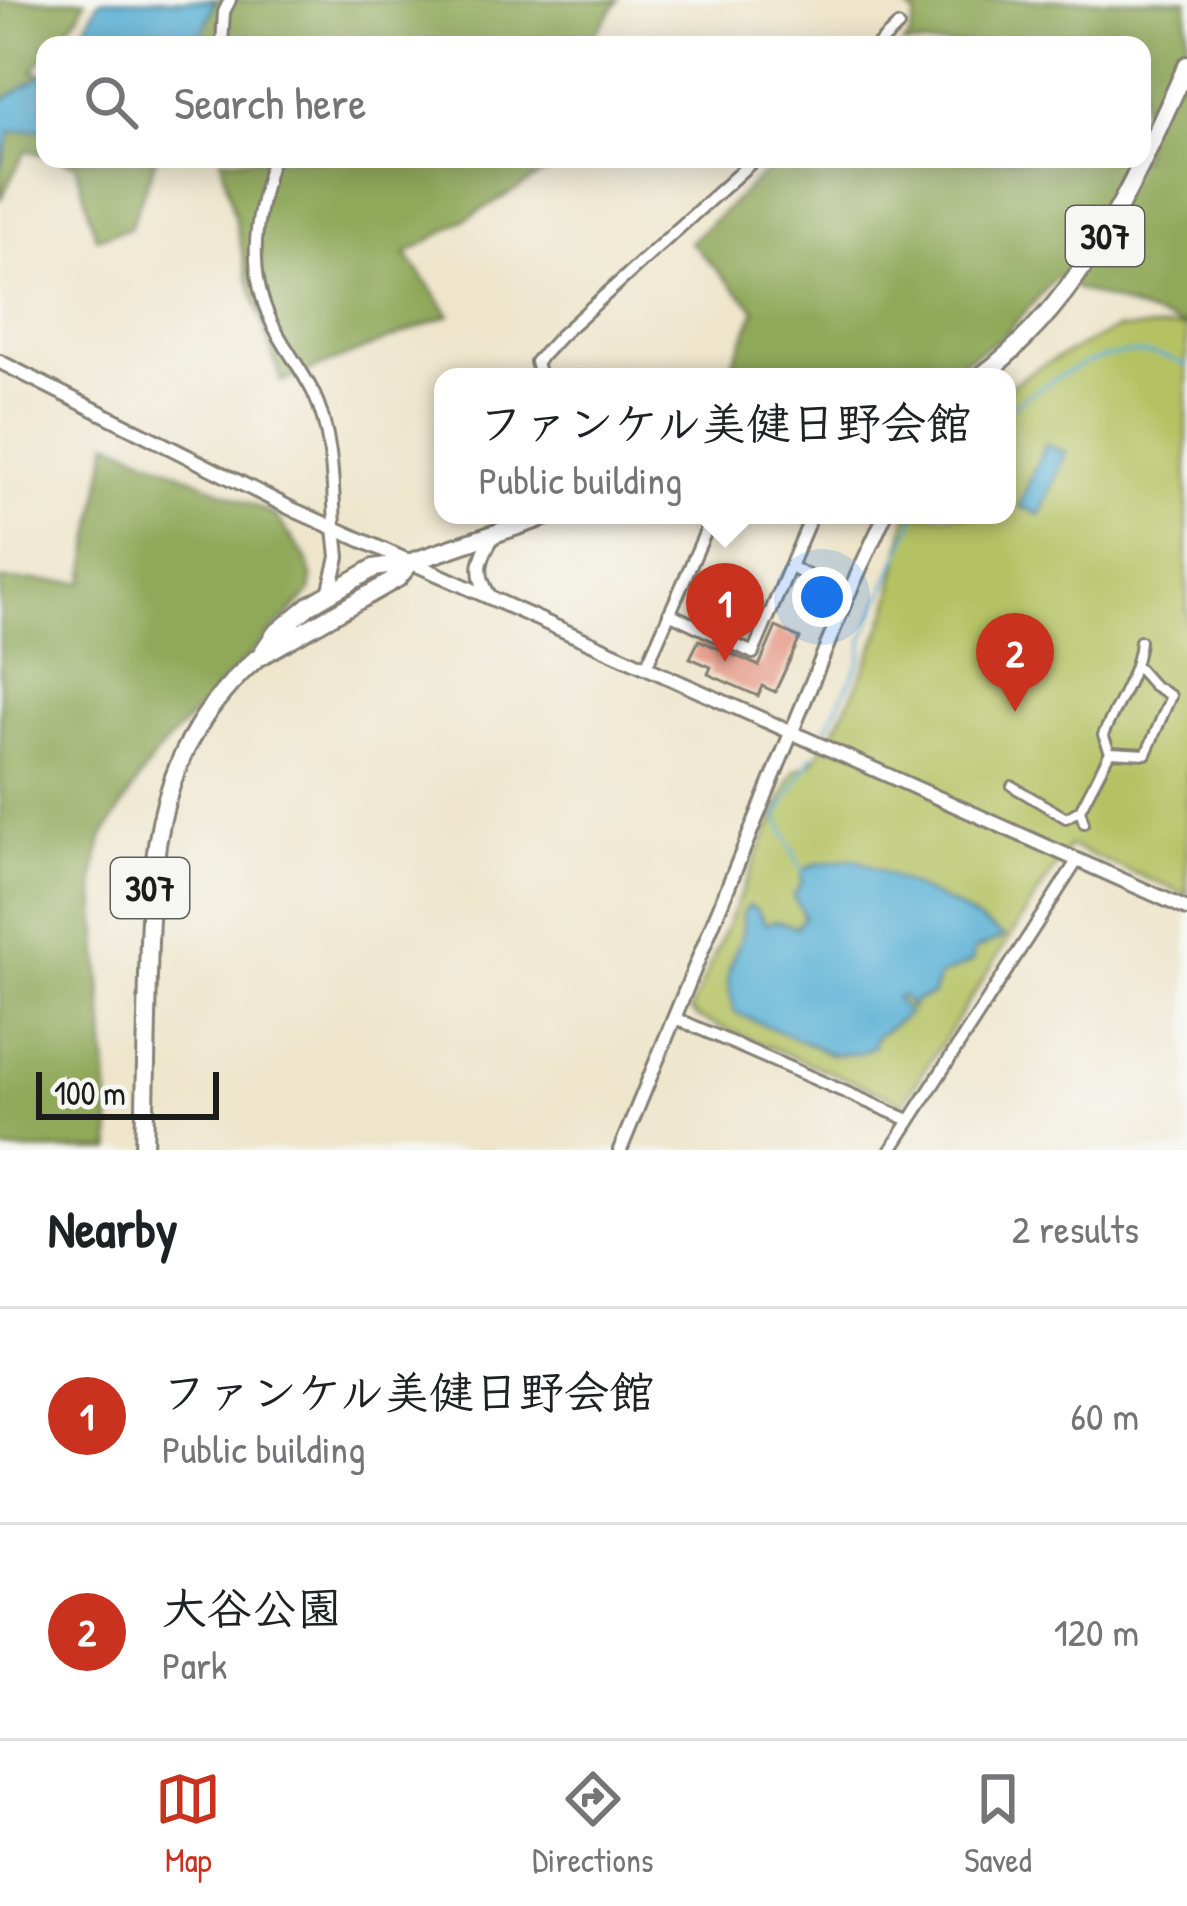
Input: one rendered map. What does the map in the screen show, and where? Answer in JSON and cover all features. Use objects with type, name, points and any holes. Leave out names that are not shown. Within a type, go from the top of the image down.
[{"type":"highway","name":"307","points":[[1151,145],[1187,65]]},
{"type":"highway","name":"307","points":[[992,368],[1015,351],[1081,275],[1141,168]]},
{"type":"highway","name":"307","points":[[144,1150],[151,871],[167,791],[194,732],[275,634],[328,594],[374,568],[411,562],[523,524]]},
{"type":"highway","name":"307","points":[[257,658],[398,578],[411,562]]},
{"type":"street","points":[[220,36],[230,0]]},
{"type":"street","points":[[887,36],[898,26]]},
{"type":"street","points":[[270,168],[254,226],[261,293],[269,318],[313,393],[323,422],[338,557],[328,594]]},
{"type":"street","points":[[538,368],[536,362],[560,336],[744,168]]},
{"type":"street","points":[[0,362],[334,528],[1187,909]]},
{"type":"street","points":[[646,667],[709,524]]},
{"type":"street","points":[[669,613],[753,653],[808,524]]},
{"type":"street","points":[[620,1150],[881,524]]},
{"type":"street","points":[[490,597],[479,575],[479,562],[494,534]]},
{"type":"street","points":[[791,567],[847,597]]},
{"type":"street","points":[[1012,786],[1066,818],[1080,810],[1110,752],[1103,735],[1138,668],[1140,641]]},
{"type":"street","points":[[1110,752],[1146,754],[1171,696],[1138,668]]},
{"type":"street","points":[[1080,810],[1084,824]]},
{"type":"street","points":[[891,1150],[1077,861]]},
{"type":"street","points":[[675,1018],[909,1120]]},
{"type":"green space","points":[[0,0],[85,0],[61,36],[36,36],[36,153],[26,150],[0,200]]},
{"type":"green space","points":[[209,0],[619,0],[593,36],[195,36]]},
{"type":"green space","points":[[898,0],[1187,0],[1187,327],[1077,289],[1056,277],[1005,335],[953,368],[730,368],[756,310],[690,242],[770,168],[1151,168],[1151,36],[910,36],[916,15]]},
{"type":"green space","points":[[77,168],[153,168],[130,228],[96,238]]},
{"type":"green space","points":[[223,168],[524,168],[533,177],[553,168],[406,254],[450,315],[282,382],[249,281]]},
{"type":"green space","points":[[1187,327],[1187,895],[1069,846],[902,1105],[699,1018],[690,1011],[790,780],[796,770],[812,763],[833,733],[863,673],[889,608],[905,524],[1016,524],[1016,382],[1116,329]]},
{"type":"green space","points":[[109,441],[275,515],[307,559],[310,592],[154,756],[102,838],[94,878],[112,1150],[0,1150],[0,580],[84,582]]},
{"type":"water","points":[[99,0],[215,0],[202,36],[81,36]]},
{"type":"water","points":[[36,79],[36,130],[11,131],[0,169],[0,102]]},
{"type":"water","points":[[1045,444],[1066,453],[1040,515],[1019,506]]},
{"type":"water","points":[[855,859],[957,907],[1005,937],[974,950],[972,962],[940,976],[932,995],[913,1002],[911,1009],[903,996],[896,998],[908,1014],[874,1039],[874,1046],[857,1054],[831,1054],[734,1012],[729,973],[748,905],[766,924],[775,921],[797,927],[804,916],[793,896],[802,871],[816,864]]},
{"type":"building","points":[[776,627],[800,638],[775,692],[762,686],[758,696],[708,674],[711,667],[690,658],[699,640],[759,666]]},
{"type":"waterway","points":[[1016,403],[1071,370],[1115,355],[1162,356],[1187,366]]},
{"type":"waterway","points":[[823,735],[860,662],[864,637],[912,524]]},
{"type":"waterway","points":[[803,873],[779,813],[813,755]]},
{"type":"place","name":"ファンケル美健日野会館","points":[[725,662]]},
{"type":"place","name":"大谷公園","points":[[1015,712]]}]
